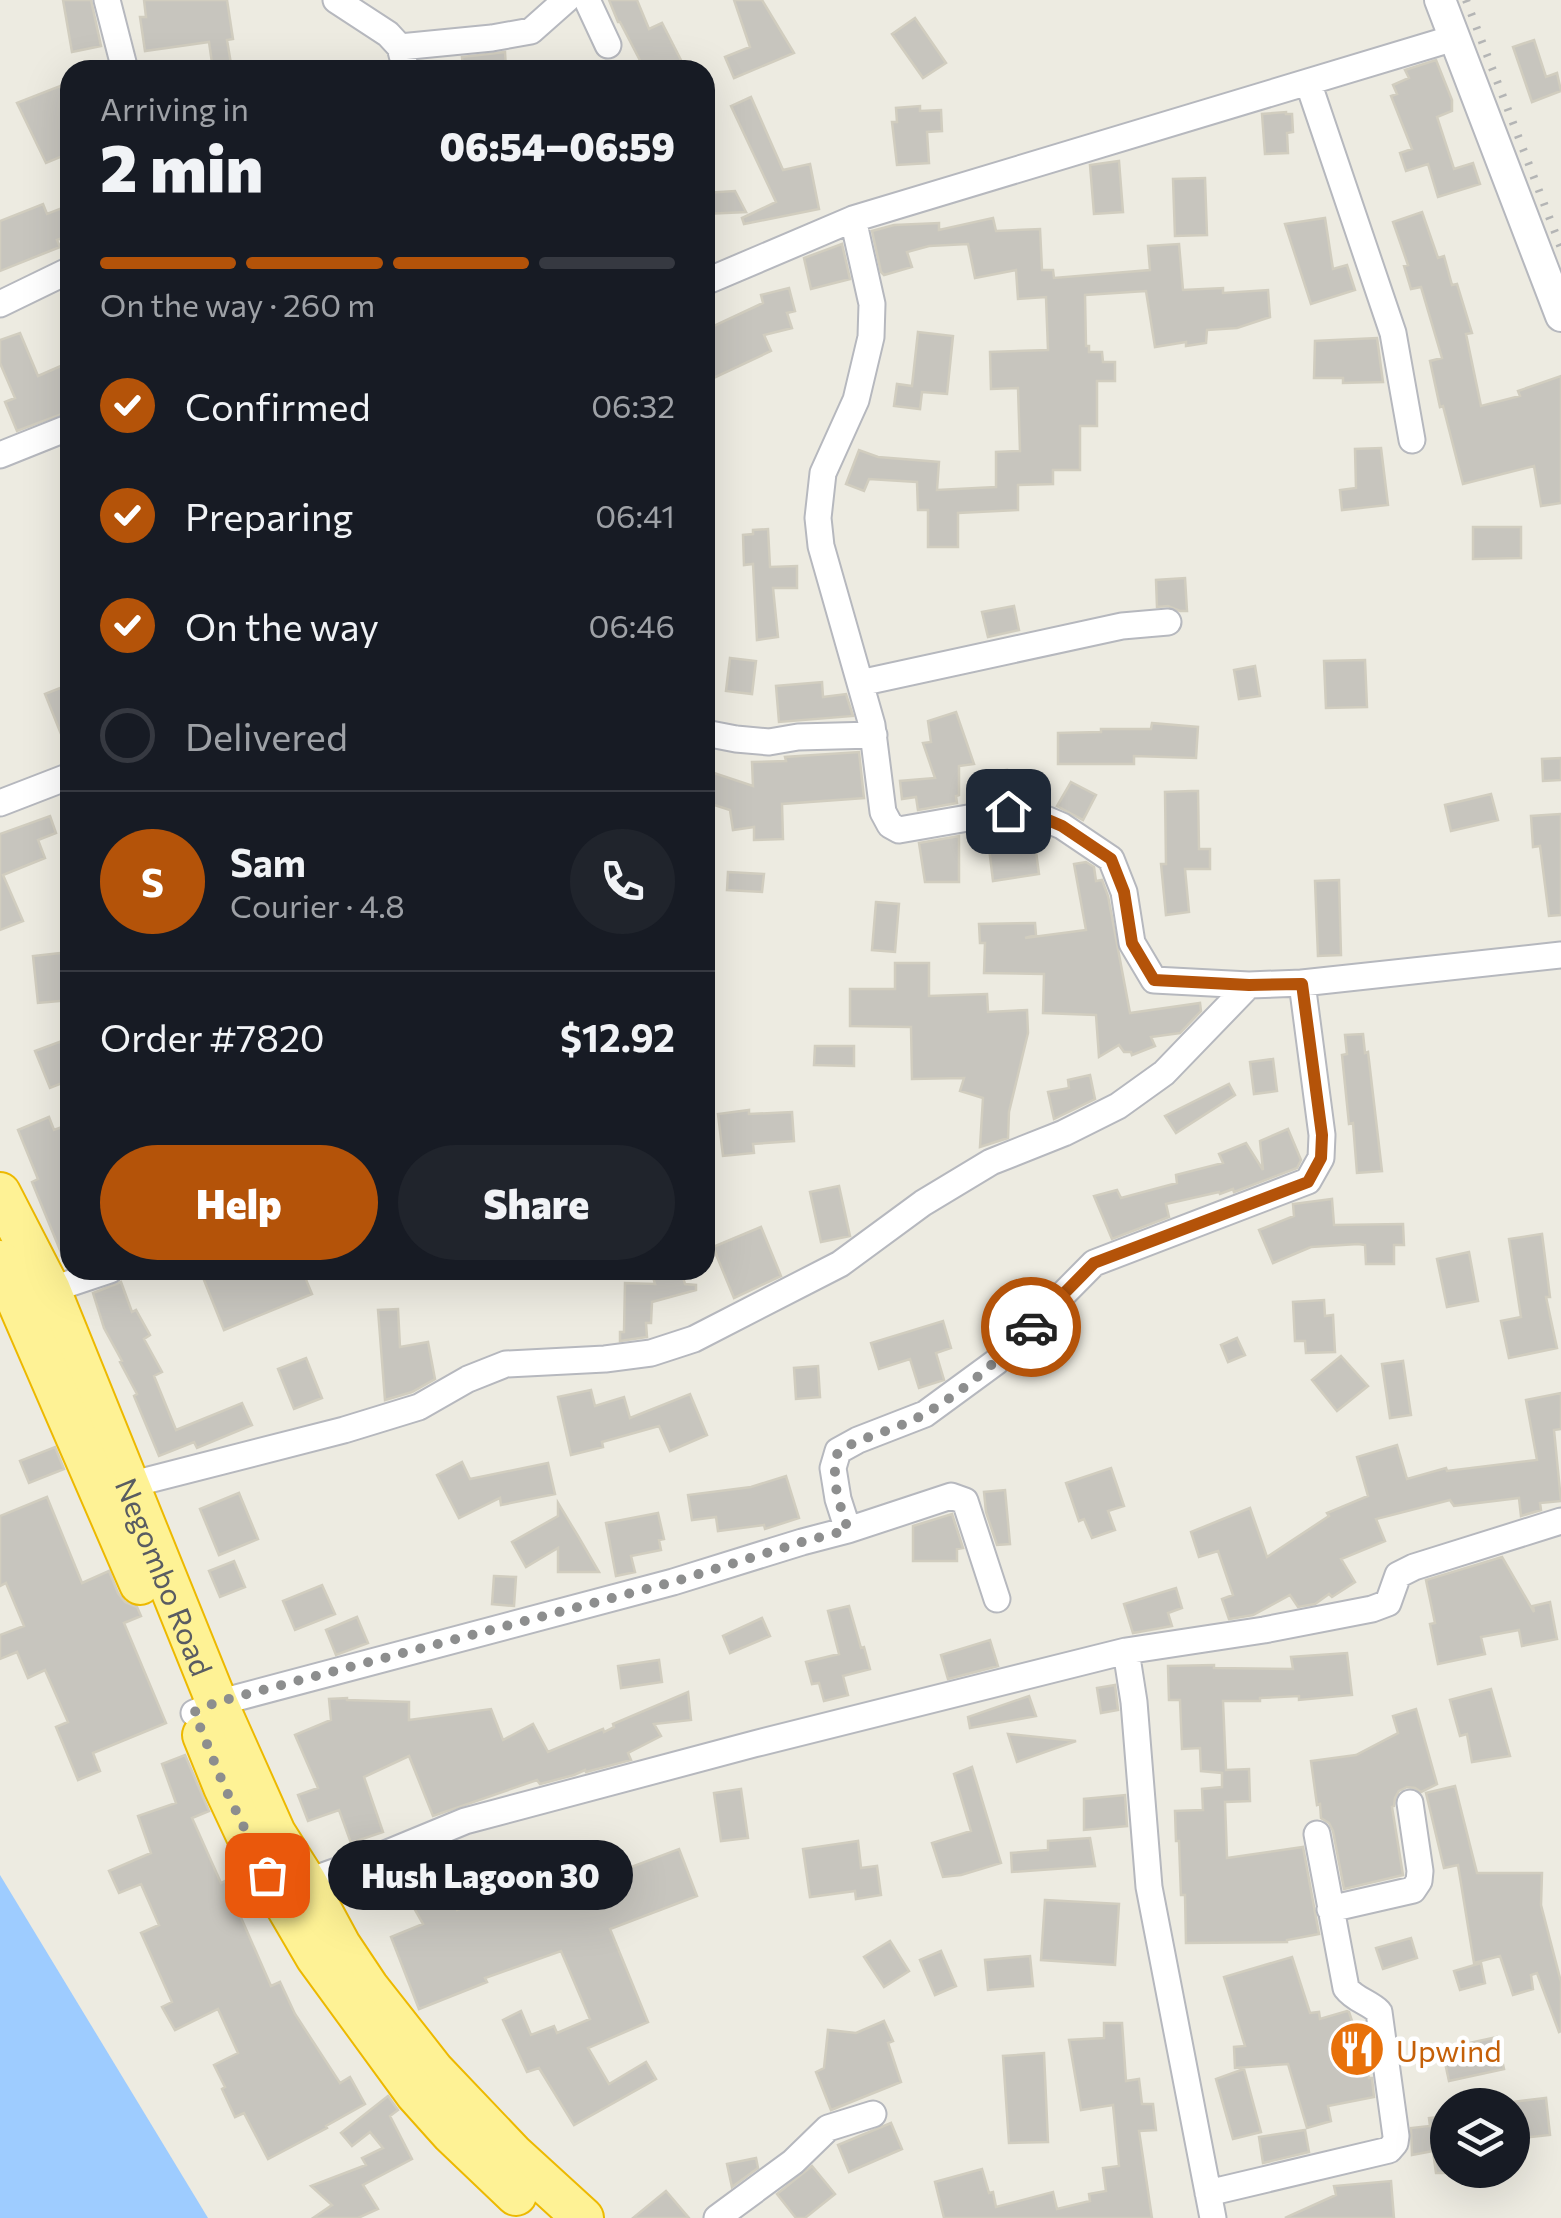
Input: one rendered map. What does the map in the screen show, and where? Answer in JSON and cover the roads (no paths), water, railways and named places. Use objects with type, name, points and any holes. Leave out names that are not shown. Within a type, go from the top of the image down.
[{"type":"highway","name":"Negombo Road","points":[[0,1193],[50,1290],[116,1491],[205,1708],[275,1834],[340,1946],[434,2071],[512,2154],[583,2218]]},
{"type":"highway","name":"Negombo Road","points":[[0,1261],[116,1491]]},
{"type":"highway","name":"Negombo Road","points":[[205,1708],[224,1786],[254,1849],[316,1957],[416,2094],[451,2133],[541,2218]]},
{"type":"street","points":[[107,0],[122,60]]},
{"type":"street","points":[[336,0],[388,34],[403,58],[530,31],[566,0]]},
{"type":"street","points":[[587,0],[608,45]]},
{"type":"street","points":[[1440,0],[1561,316]]},
{"type":"street","points":[[715,278],[853,218],[1454,38]]},
{"type":"street","points":[[1308,82],[1392,332],[1412,440]]},
{"type":"street","points":[[853,218],[872,304],[871,337],[856,400],[823,473],[818,518],[821,546],[874,735],[883,812],[890,824],[899,830],[1027,811],[1062,826],[1111,859],[1124,892],[1132,943],[1154,980],[1302,984],[1561,955]]},
{"type":"street","points":[[0,304],[60,275]]},
{"type":"street","points":[[0,455],[60,431]]},
{"type":"street","points":[[860,682],[1122,626],[1168,622]]},
{"type":"street","points":[[715,735],[769,742],[798,737],[874,735]]},
{"type":"street","points":[[0,804],[60,780]]},
{"type":"street","points":[[848,1530],[834,1468],[838,1451],[925,1414],[939,1404],[996,1362],[1094,1263],[1308,1182],[1321,1158],[1322,1135],[1302,984]]},
{"type":"street","points":[[116,1491],[419,1407],[468,1379],[506,1364],[604,1360],[651,1353],[694,1340],[840,1264],[923,1203],[990,1162],[1064,1133],[1118,1106],[1164,1073],[1249,985]]},
{"type":"street","points":[[50,1290],[80,1280]]},
{"type":"street","points":[[205,1708],[673,1582],[951,1496],[965,1501],[998,1598]]},
{"type":"street","points":[[306,1882],[465,1822],[754,1744],[1126,1651],[1372,1609],[1388,1603],[1398,1575],[1414,1567],[1561,1521]]},
{"type":"street","points":[[1126,1651],[1134,1702],[1149,1887],[1211,2205],[1389,2150],[1395,2144],[1379,2012],[1346,1988],[1318,1834]]},
{"type":"street","points":[[1330,1908],[1413,1890],[1420,1870],[1410,1803]]},
{"type":"street","points":[[716,2218],[793,2162],[828,2128],[873,2114]]},
{"type":"water","points":[[0,1875],[208,2218],[0,2218]]},
{"type":"railway","points":[[1466,0],[1561,248]]},
{"type":"place","name":"Hush Lagoon 30","points":[[267,1875]]},
{"type":"place","name":"Upwind","points":[[1357,2049]]}]
